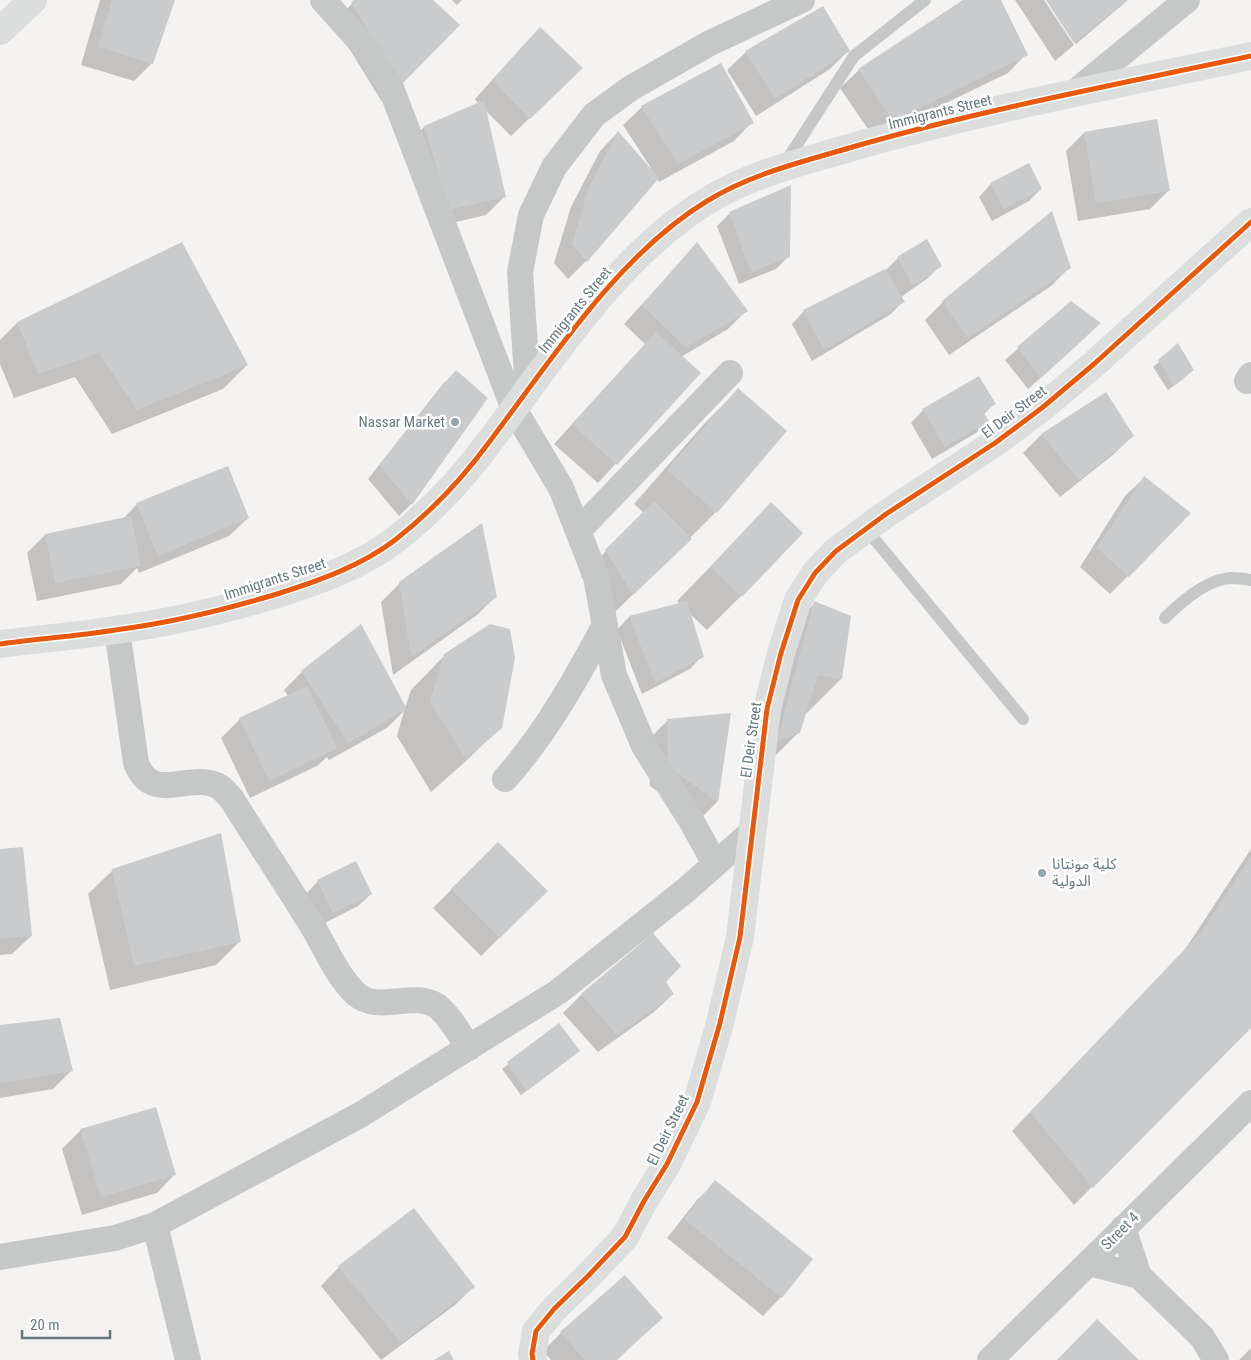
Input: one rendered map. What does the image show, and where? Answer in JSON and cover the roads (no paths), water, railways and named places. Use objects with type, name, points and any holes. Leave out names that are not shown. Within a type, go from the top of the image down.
[{"type":"street","points":[[0,31],[33,0]]},
{"type":"street","points":[[323,0],[367,49],[391,88],[521,400],[562,488],[596,577],[614,675],[644,746],[692,822],[715,864]]},
{"type":"street","points":[[521,400],[520,272],[531,215],[554,167],[594,114],[631,88],[710,43],[802,0]]},
{"type":"street","points":[[1075,92],[1186,0]]},
{"type":"street","name":"Immigrants Street","points":[[0,644],[117,630],[245,604],[307,584],[356,564],[393,541],[444,498],[470,468],[551,358],[627,266],[659,236],[707,200],[749,180],[782,168],[953,120],[1075,92],[1251,56]]},
{"type":"street","name":"El Deir Street","points":[[533,1360],[532,1354],[536,1332],[554,1309],[625,1237],[667,1164],[697,1102],[720,1023],[740,937],[767,709],[781,653],[798,600],[815,573],[836,552],[866,529],[995,443],[1043,407],[1094,364],[1251,222]]},
{"type":"street","points":[[578,530],[730,372]]},
{"type":"street","points":[[505,779],[524,758],[548,724],[572,687],[606,625]]},
{"type":"street","points":[[117,630],[136,763],[145,778],[151,784],[163,786],[200,782],[220,787],[232,798],[345,981],[357,995],[369,1001],[421,1001],[436,1006],[444,1012],[469,1048]]},
{"type":"street","points":[[0,1257],[115,1238],[155,1225],[360,1115],[558,992],[686,890],[753,831]]},
{"type":"street","name":"Street 4","points":[[990,1360],[1251,1103]]},
{"type":"street","points":[[155,1225],[188,1360]]},
{"type":"street","points":[[1123,1228],[1140,1276],[1202,1337],[1216,1360]]},
{"type":"street","points":[[1089,1263],[1140,1276]]},
{"type":"lane","points":[[782,168],[854,56],[925,0]]},
{"type":"lane","points":[[866,529],[1022,719]]},
{"type":"lane","points":[[1165,618],[1180,603],[1202,587],[1230,578],[1251,580]]},
{"type":"place","name":"Nassar Market","points":[[455,422]]},
{"type":"place","name":"كلية مونتانا الدولية","points":[[1042,873]]}]
